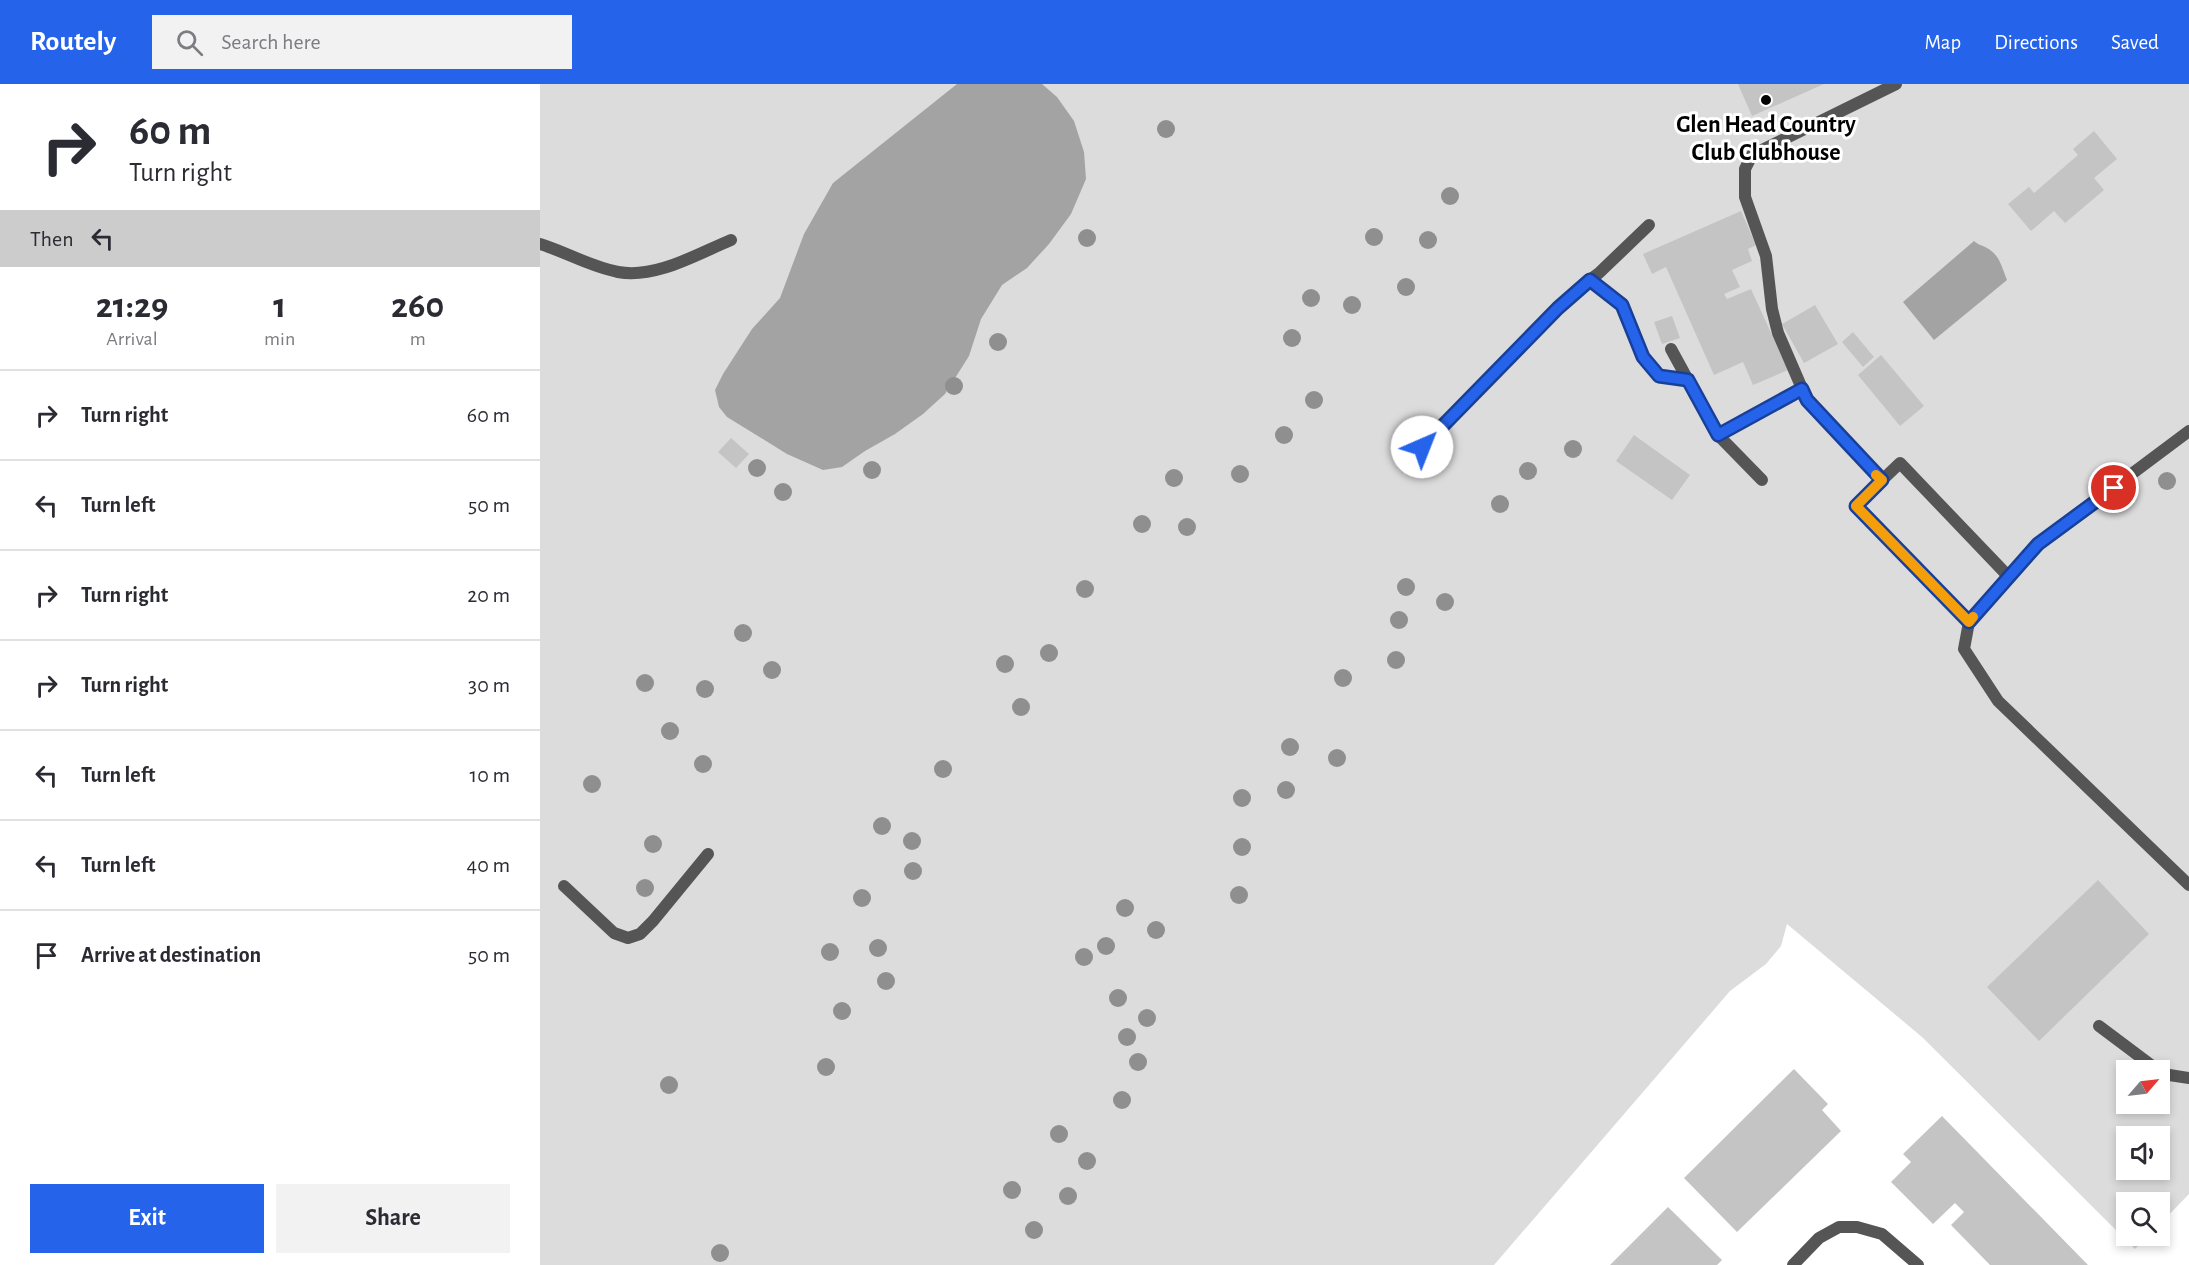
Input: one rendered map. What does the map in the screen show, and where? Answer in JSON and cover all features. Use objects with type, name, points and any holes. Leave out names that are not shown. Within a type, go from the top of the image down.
[{"type":"street","points":[[1882,480],[1820,415],[1807,400],[1802,389],[1778,333],[1772,309],[1766,256],[1745,196],[1745,170],[1752,155],[1896,84]]},
{"type":"street","points":[[1422,447],[1558,308],[1649,225]]},
{"type":"street","points":[[540,244],[596,266],[618,272],[639,274],[686,259],[731,240]]},
{"type":"street","points":[[1590,280],[1622,305],[1643,357],[1659,376],[1688,380]]},
{"type":"street","points":[[1671,349],[1718,435],[1762,480]]},
{"type":"street","points":[[1718,435],[1802,389]]},
{"type":"street","points":[[2189,431],[2038,544],[1969,622],[1964,649],[1998,701],[2189,885]]},
{"type":"street","points":[[1969,622],[1856,506],[1900,463],[2009,577]]},
{"type":"street","points":[[564,886],[614,933],[628,938],[640,934],[653,921],[708,854]]},
{"type":"street","points":[[2099,1026],[2145,1060]]},
{"type":"street","points":[[2170,1075],[2189,1078]]},
{"type":"street","points":[[1793,1265],[1820,1238],[1839,1227],[1857,1227],[1882,1234],[1918,1265]]},
{"type":"shaded area","points":[[540,84],[2189,84],[2189,1194],[2170,1214],[2170,1192],[2116,1192],[2116,1230],[1922,1037],[1787,924],[1781,946],[1766,964],[1730,991],[1494,1265],[540,1265]]},
{"type":"shaded area","points":[[957,84],[1042,84],[1057,97],[1074,121],[1084,152],[1086,179],[1071,214],[1049,244],[1027,268],[1002,285],[981,319],[969,356],[945,394],[923,414],[895,434],[842,467],[823,470],[787,454],[727,417],[719,407],[715,390],[752,329],[780,298],[804,234],[833,183]]},
{"type":"shaded area","points":[[1974,241],[1995,254],[2007,280],[1934,340],[1903,302]]},
{"type":"building","name":"Glen Head Country Club Clubhouse","points":[[1738,84],[1824,84],[1752,116]]},
{"type":"building","points":[[2094,131],[2117,159],[2094,178],[2104,190],[2065,223],[2054,211],[2031,231],[2008,204],[2029,187],[2034,193],[2078,155],[2073,149]]},
{"type":"building","points":[[1741,211],[1756,245],[1748,249],[1752,261],[1732,270],[1740,287],[1724,294],[1727,299],[1751,289],[1788,370],[1753,385],[1743,362],[1714,375],[1666,267],[1652,274],[1643,254]]},
{"type":"building","points":[[1815,305],[1838,344],[1804,363],[1782,324]]},
{"type":"building","points":[[1672,316],[1680,338],[1662,344],[1654,322]]},
{"type":"building","points":[[1853,332],[1874,357],[1863,367],[1842,342]]},
{"type":"building","points":[[1881,355],[1924,406],[1900,426],[1858,375]]},
{"type":"building","points":[[1634,435],[1690,475],[1672,500],[1616,461]]},
{"type":"building","points":[[731,438],[749,454],[736,468],[718,452]]},
{"type":"building","points":[[2098,880],[2149,934],[2039,1041],[1987,987]]},
{"type":"building","points":[[1794,1069],[1828,1104],[1822,1110],[1841,1131],[1737,1232],[1684,1178]]},
{"type":"building","points":[[1942,1116],[2088,1265],[1990,1265],[1951,1225],[1964,1212],[1955,1203],[1933,1224],[1891,1182],[1911,1162],[1903,1154]]},
{"type":"building","points":[[1668,1207],[1722,1260],[1717,1265],[1610,1265]]},
{"type":"slow traffic","points":[[1876,475],[1882,480],[1856,506],[1969,622],[1973,617]]},
{"type":"place","name":"Glen Head Country Club Clubhouse","points":[[1766,100]]},
{"type":"route","points":[[1422,447],[1558,308],[1590,280],[1622,305],[1643,357],[1659,376],[1688,380],[1718,435],[1802,389],[1807,400],[1840,438],[1882,480],[1856,506],[1969,622],[2038,544],[2114,488]]}]
